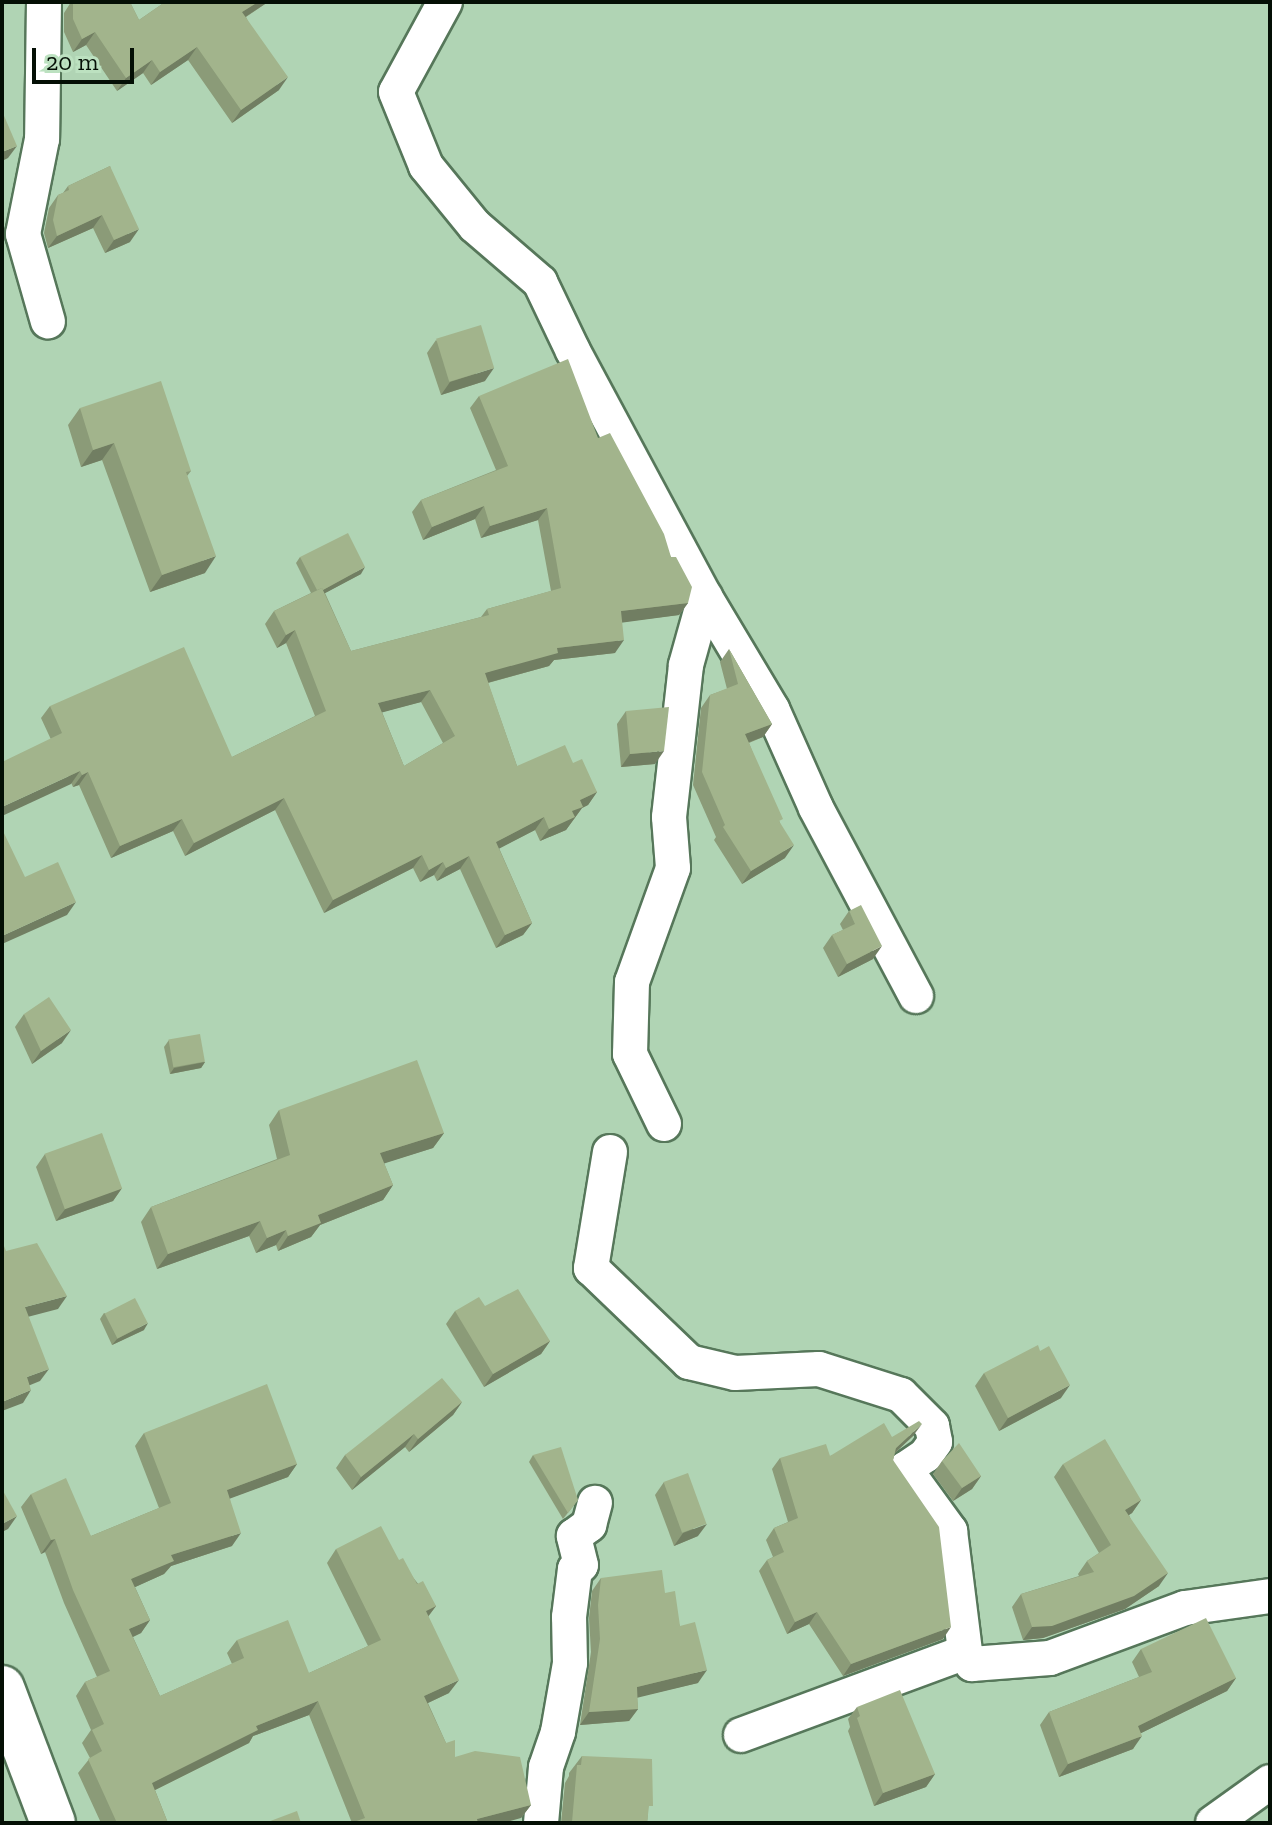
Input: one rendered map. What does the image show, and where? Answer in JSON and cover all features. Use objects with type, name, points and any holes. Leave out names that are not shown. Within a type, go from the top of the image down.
[{"type":"street","points":[[44,2],[42,139],[23,234],[48,322]]},
{"type":"street","points":[[445,2],[396,92],[426,166],[475,226],[540,282],[573,351],[705,597],[772,709],[816,808],[916,996]]},
{"type":"street","points":[[664,1124],[630,1054],[632,982],[673,868],[669,817],[686,665],[705,597]]},
{"type":"street","points":[[610,1152],[591,1268],[689,1362],[735,1373],[819,1369],[901,1395],[932,1426],[935,1442],[926,1455],[905,1469],[950,1531],[965,1652],[972,1664],[1050,1658],[1185,1608],[1270,1596]]},
{"type":"street","points":[[541,1823],[546,1767],[558,1732],[570,1663],[569,1617],[575,1569],[581,1565],[574,1536],[589,1525],[595,1503]]},
{"type":"street","points":[[741,1735],[965,1652]]},
{"type":"street","points":[[2,1688],[53,1823]]},
{"type":"street","points":[[1213,1823],[1270,1782]]},
{"type":"building","points":[[73,2],[130,2],[139,20],[165,2],[258,2],[242,12],[288,77],[241,110],[197,47],[160,72],[152,60],[126,78],[95,32],[82,39],[73,19]]},
{"type":"building","points":[[2,111],[17,146],[2,152]]},
{"type":"building","points":[[110,166],[139,229],[114,240],[102,215],[57,236],[53,220],[58,195],[69,190],[68,186]]},
{"type":"building","points":[[481,325],[494,368],[449,382],[436,339]]},
{"type":"building","points":[[568,359],[598,438],[610,433],[664,534],[671,557],[676,557],[692,587],[688,603],[621,611],[624,640],[557,648],[558,653],[485,673],[517,766],[565,745],[573,763],[582,759],[597,792],[580,800],[583,807],[572,811],[575,817],[549,829],[544,817],[496,842],[532,923],[505,935],[469,856],[446,868],[443,862],[429,870],[422,855],[333,900],[284,798],[194,843],[182,819],[120,846],[88,772],[82,775],[80,771],[2,807],[2,762],[62,733],[50,706],[184,647],[232,757],[326,711],[295,630],[286,635],[274,611],[322,588],[351,651],[489,615],[487,609],[561,588],[547,508],[490,526],[484,506],[432,527],[421,500],[508,466],[479,396]],"holes":[[[430,690],[455,736],[404,766],[378,703]]]},
{"type":"building","points":[[161,381],[191,471],[186,472],[216,556],[162,575],[114,443],[93,450],[80,408]]},
{"type":"building","points":[[348,533],[365,567],[323,590],[317,590],[300,557]]},
{"type":"building","points":[[729,649],[772,724],[745,734],[783,819],[779,821],[794,845],[751,871],[723,827],[725,825],[702,772],[710,695],[738,684]]},
{"type":"building","points":[[669,707],[664,751],[630,754],[626,711]]},
{"type":"building","points":[[2,829],[25,877],[58,862],[76,902],[2,936]]},
{"type":"building","points":[[861,905],[882,946],[847,964],[832,935],[855,924],[849,911]]},
{"type":"building","points":[[49,997],[71,1030],[41,1051],[24,1014]]},
{"type":"building","points":[[200,1034],[205,1062],[173,1067],[168,1040]]},
{"type":"building","points":[[417,1060],[444,1133],[380,1153],[393,1185],[318,1215],[321,1223],[288,1236],[286,1230],[267,1238],[260,1221],[168,1254],[151,1207],[290,1155],[279,1110]]},
{"type":"building","points":[[102,1133],[122,1188],[65,1209],[45,1154]]},
{"type":"building","points":[[2,1241],[6,1251],[37,1243],[67,1296],[25,1307],[49,1369],[27,1377],[31,1390],[2,1402]]},
{"type":"building","points":[[518,1289],[550,1341],[493,1374],[455,1311],[479,1297],[485,1306]]},
{"type":"building","points":[[135,1298],[148,1323],[117,1338],[105,1313]]},
{"type":"building","points":[[1038,1345],[1040,1351],[1049,1346],[1070,1385],[1008,1418],[984,1373]]},
{"type":"building","points":[[442,1378],[462,1402],[418,1439],[414,1434],[361,1477],[345,1455]]},
{"type":"building","points":[[267,1384],[297,1464],[227,1490],[241,1533],[171,1555],[174,1561],[131,1579],[150,1620],[129,1629],[160,1696],[244,1658],[237,1640],[288,1620],[309,1673],[381,1640],[336,1549],[381,1526],[399,1560],[403,1558],[417,1584],[423,1581],[436,1606],[426,1611],[459,1680],[424,1696],[446,1743],[455,1740],[455,1757],[475,1751],[520,1757],[531,1805],[477,1819],[478,1823],[351,1823],[365,1818],[318,1701],[256,1726],[258,1730],[152,1783],[168,1823],[117,1823],[88,1759],[102,1751],[92,1730],[104,1724],[85,1682],[110,1671],[73,1590],[55,1539],[51,1540],[31,1494],[66,1478],[91,1536],[171,1503],[144,1433]]},
{"type":"building","points":[[919,1421],[922,1424],[896,1448],[893,1460],[939,1527],[951,1627],[851,1664],[817,1612],[795,1622],[767,1560],[784,1552],[774,1528],[798,1518],[780,1458],[826,1444],[830,1456],[884,1423],[892,1437]]},
{"type":"building","points":[[1105,1439],[1141,1500],[1125,1510],[1168,1573],[1134,1596],[1052,1626],[1032,1627],[1021,1594],[1094,1572],[1087,1561],[1111,1545],[1063,1464]]},
{"type":"building","points":[[959,1443],[981,1476],[962,1488],[942,1461]]},
{"type":"building","points":[[561,1447],[578,1500],[568,1513],[533,1455]]},
{"type":"building","points":[[688,1473],[706,1524],[682,1533],[664,1482]]},
{"type":"building","points":[[2,1489],[17,1516],[2,1524]]},
{"type":"building","points":[[662,1570],[665,1593],[675,1591],[680,1626],[695,1622],[707,1670],[637,1687],[638,1709],[589,1712],[600,1639],[598,1605],[601,1578]]},
{"type":"building","points":[[1206,1618],[1236,1678],[1138,1726],[1142,1736],[1068,1764],[1049,1712],[1152,1672],[1141,1649]]},
{"type":"building","points":[[900,1690],[935,1774],[883,1793],[857,1718],[860,1716],[857,1707]]},
{"type":"building","points":[[582,1756],[652,1759],[653,1806],[649,1806],[647,1823],[572,1822],[577,1765],[581,1765]]},
{"type":"building","points":[[297,1811],[301,1823],[265,1823]]}]
